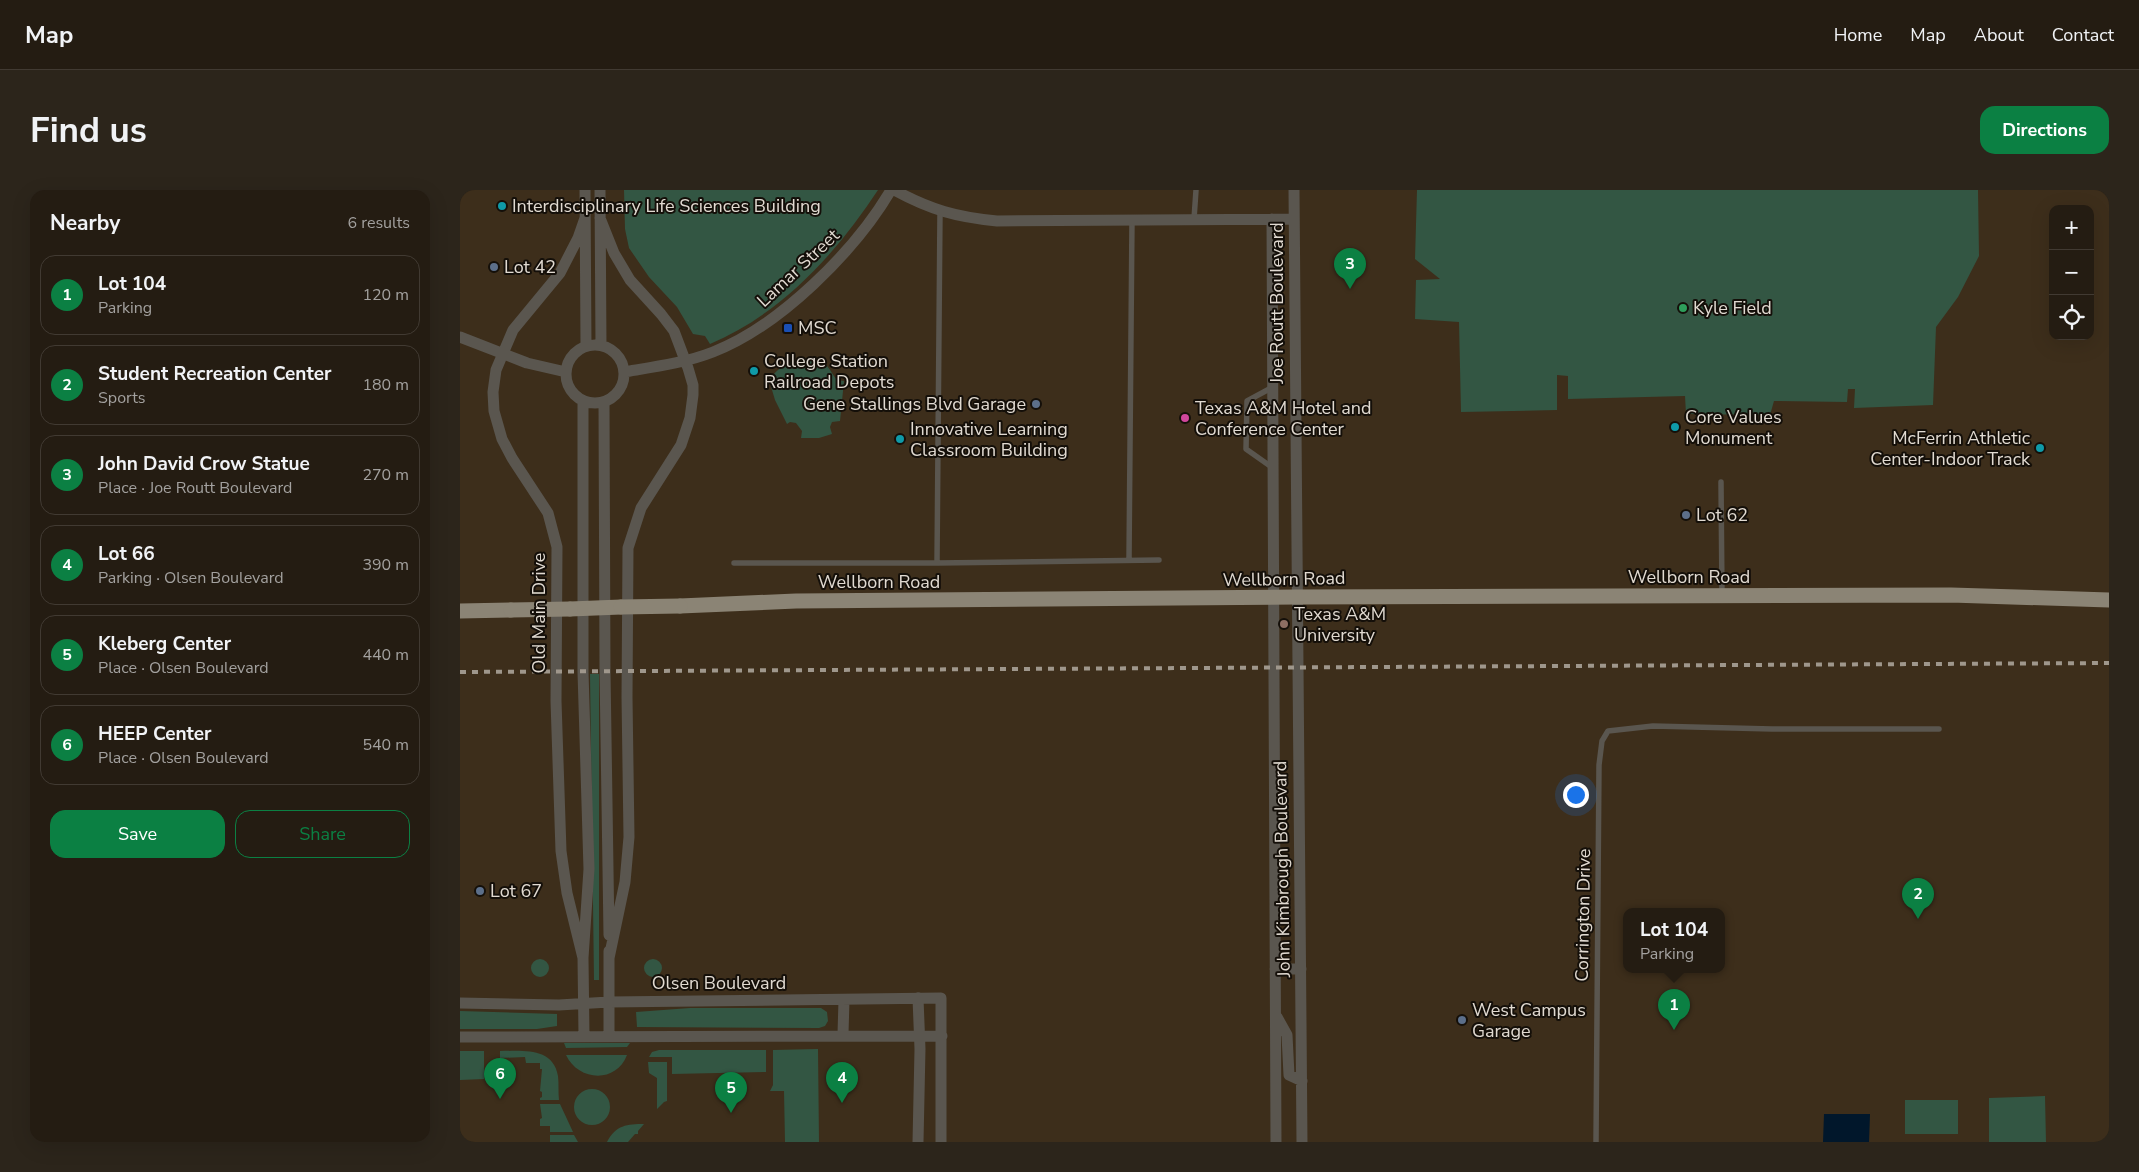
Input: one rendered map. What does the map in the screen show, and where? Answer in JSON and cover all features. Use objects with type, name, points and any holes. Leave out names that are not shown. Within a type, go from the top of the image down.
[{"type":"main road","name":"Wellborn Road","points":[[460,611],[621,608],[796,601],[1275,597],[1951,595],[2109,600]]},
{"type":"street","name":"Old Main Drive","points":[[585,190],[586,346]]},
{"type":"street","points":[[600,190],[601,345]]},
{"type":"street","points":[[892,190],[940,212],[968,218],[998,220],[1294,219]]},
{"type":"street","name":"Lamar Street","points":[[624,372],[712,353],[752,332],[800,296],[836,261],[872,218],[892,190]]},
{"type":"street","name":"Joe Routt Boulevard","points":[[1294,190],[1297,597]]},
{"type":"street","name":"Old Main Drive","points":[[583,958],[564,879],[561,844],[556,701],[557,547],[548,513],[512,458],[498,428],[494,411],[493,392],[496,370],[501,354],[519,321],[560,273],[578,238],[585,218]]},
{"type":"street","points":[[600,218],[619,263],[630,280],[674,331],[686,360],[693,385],[686,434],[676,456],[641,508],[628,548],[627,698],[630,837],[625,882],[609,958]]},
{"type":"street","name":"Joe Routt Boulevard","points":[[1272,219],[1275,597]]},
{"type":"street","points":[[460,337],[533,365],[566,372]]},
{"type":"street","points":[[601,345],[616,353],[623,365],[624,379],[618,392],[604,402],[594,404],[583,401],[570,390],[567,384],[566,372],[571,356],[586,346],[601,345]]},
{"type":"street","points":[[1273,387],[1295,385]]},
{"type":"street","name":"Old Main Drive","points":[[583,401],[577,608],[583,672],[588,869],[583,958],[584,1036]]},
{"type":"street","points":[[604,402],[609,1036]]},
{"type":"street","points":[[1274,468],[1296,469]]},
{"type":"street","name":"John Kimbrough Boulevard","points":[[1275,597],[1276,1142]]},
{"type":"street","name":"John Kimbrough Boulevard","points":[[1297,597],[1302,1142]]},
{"type":"street","points":[[1275,969],[1301,969]]},
{"type":"street","points":[[918,998],[918,1142]]},
{"type":"street","name":"Olsen Boulevard","points":[[460,1003],[941,998],[941,1142]]},
{"type":"street","points":[[843,1034],[844,1000]]},
{"type":"street","points":[[1276,1016],[1287,1035],[1289,1076],[1302,1081]]},
{"type":"street","points":[[460,1036],[843,1034],[942,1036]]},
{"type":"lane","points":[[1194,219],[1196,190]]},
{"type":"lane","points":[[937,563],[940,212]]},
{"type":"lane","points":[[1129,560],[1132,220]]},
{"type":"lane","points":[[1273,387],[1247,401],[1246,449],[1274,468]]},
{"type":"lane","points":[[1721,482],[1722,595]]},
{"type":"lane","points":[[734,563],[1159,560]]},
{"type":"lane","name":"Corrington Drive","points":[[1596,1142],[1600,757],[1602,741],[1608,731],[1653,726],[1772,730],[1938,729]]},
{"type":"shaded area","name":"Texas A&M University","points":[[460,190],[2109,190],[2109,1142],[460,1142]]},
{"type":"green space","points":[[624,190],[878,190],[844,237],[805,280],[760,316],[710,344],[705,336],[693,334],[677,307],[649,277],[629,248],[625,229]]},
{"type":"green space","name":"Kyle Field","points":[[1417,190],[1978,190],[1979,256],[1958,297],[1936,327],[1933,405],[1854,408],[1855,389],[1848,389],[1847,402],[1774,401],[1770,415],[1686,414],[1685,396],[1568,399],[1568,376],[1557,375],[1557,410],[1461,412],[1459,322],[1415,319],[1416,280],[1440,279],[1415,259]]},
{"type":"green space","points":[[802,358],[821,361],[827,365],[837,380],[844,381],[840,421],[832,422],[830,427],[832,434],[819,438],[801,438],[802,431],[796,423],[790,422],[787,424],[775,400],[769,380],[783,366]]},
{"type":"green space","points":[[590,674],[599,674],[599,980],[594,980]]},
{"type":"green space","points":[[536,959],[544,959],[549,964],[547,975],[536,977],[531,972],[531,964]]},
{"type":"green space","points":[[649,959],[657,959],[662,964],[660,975],[649,977],[644,972],[644,964]]},
{"type":"green space","points":[[690,1008],[821,1008],[827,1012],[828,1021],[825,1026],[819,1028],[637,1027],[636,1012]]},
{"type":"green space","points":[[460,1011],[557,1014],[557,1026],[537,1029],[460,1029]]},
{"type":"green space","points":[[564,1043],[630,1043],[627,1047],[566,1048]]},
{"type":"green space","points":[[818,1049],[819,1142],[785,1142],[784,1091],[770,1091],[773,1085],[773,1050]]},
{"type":"green space","points":[[659,1050],[766,1050],[766,1072],[672,1074],[672,1057],[649,1057],[652,1052]]},
{"type":"green space","points":[[460,1051],[484,1051],[484,1079],[460,1080]]},
{"type":"green space","points":[[500,1051],[527,1051],[544,1055],[555,1067],[558,1076],[559,1100],[540,1100],[542,1097],[542,1092],[540,1091],[542,1069],[540,1069],[540,1063],[526,1063],[525,1057],[500,1058]]},
{"type":"green space","points":[[566,1055],[627,1055],[615,1071],[597,1076],[579,1070]]},
{"type":"green space","points":[[648,1062],[667,1062],[667,1101],[657,1109],[657,1078],[649,1073]]},
{"type":"green space","points":[[592,1089],[605,1094],[610,1107],[605,1120],[592,1125],[579,1120],[574,1107],[579,1094]]},
{"type":"green space","points":[[2045,1096],[2046,1142],[1989,1142],[1989,1098]]},
{"type":"green space","points":[[1905,1100],[1958,1100],[1958,1134],[1905,1134]]},
{"type":"green space","points":[[540,1104],[560,1104],[573,1132],[550,1132],[550,1126],[540,1126],[540,1119],[542,1118]]},
{"type":"green space","points":[[632,1124],[644,1124],[638,1131],[638,1134],[635,1134],[628,1142],[607,1142],[614,1132],[622,1127]]},
{"type":"green space","points":[[550,1135],[574,1135],[578,1142],[550,1142]]},
{"type":"water","points":[[1824,1114],[1870,1114],[1869,1142],[1823,1142]]},
{"type":"railway","points":[[460,672],[2109,663]]},
{"type":"place","name":"Interdisciplinary Life Sciences Building","points":[[502,206]]},
{"type":"place","name":"Lot 42","points":[[494,267]]},
{"type":"place","name":"John David Crow Statue","points":[[1350,289]]},
{"type":"place","name":"Kyle Field","points":[[1683,308]]},
{"type":"place","name":"MSC","points":[[788,328]]},
{"type":"place","name":"College Station Railroad Depots","points":[[754,371]]},
{"type":"place","name":"Gene Stallings Blvd Garage","points":[[1036,404]]},
{"type":"place","name":"Texas A&M Hotel and Conference Center","points":[[1185,418]]},
{"type":"place","name":"Core Values Monument","points":[[1675,427]]},
{"type":"place","name":"Innovative Learning Classroom Building","points":[[900,439]]},
{"type":"place","name":"McFerrin Athletic Center-Indoor Track","points":[[2040,448]]},
{"type":"place","name":"Lot 62","points":[[1686,515]]},
{"type":"place","name":"Texas A&M University","points":[[1284,624]]},
{"type":"place","name":"Lot 67","points":[[480,891]]},
{"type":"place","name":"Student Recreation Center","points":[[1918,919]]},
{"type":"place","name":"West Campus Garage","points":[[1462,1020]]},
{"type":"place","name":"Lot 104","points":[[1674,1030]]},
{"type":"place","name":"HEEP Center","points":[[500,1099]]},
{"type":"place","name":"Lot 66","points":[[842,1103]]},
{"type":"place","name":"Kleberg Center","points":[[731,1113]]}]
